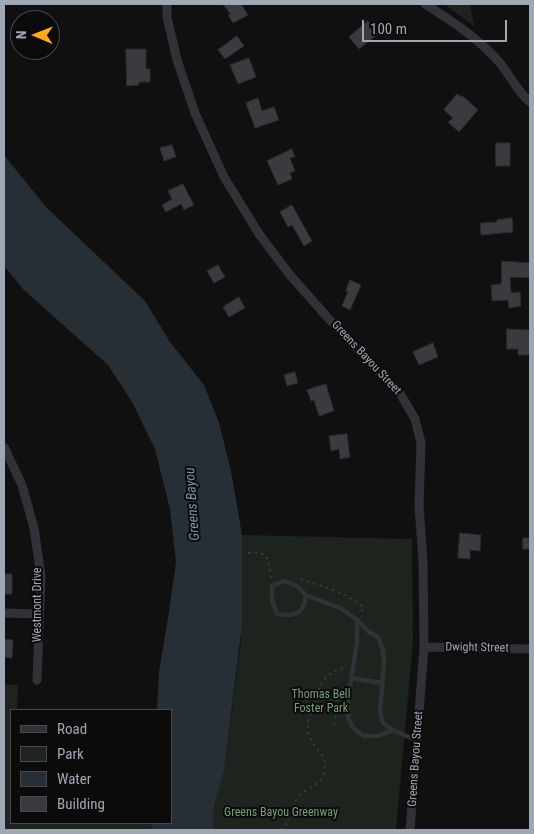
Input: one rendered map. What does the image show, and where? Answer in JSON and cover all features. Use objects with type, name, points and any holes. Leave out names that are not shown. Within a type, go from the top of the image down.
[{"type":"street","name":"Greens Bayou Street","points":[[167,4],[167,17],[177,60],[195,114],[224,177],[259,234],[296,282],[401,395],[415,418],[421,443],[419,505],[423,562],[424,647],[410,830]]},
{"type":"street","points":[[425,4],[467,31],[499,62],[524,97],[530,102]]},
{"type":"street","name":"Westmont Drive","points":[[4,448],[22,485],[34,528],[41,576],[37,680]]},
{"type":"street","points":[[4,613],[39,614]]},
{"type":"street","name":"Dwight Street","points":[[424,647],[530,648]]},
{"type":"lane","points":[[306,595],[303,607],[298,612],[289,616],[277,614],[272,600],[272,586],[284,581],[297,586],[306,595],[342,609],[358,618],[369,632],[378,637],[383,650],[384,663],[380,712],[383,723],[393,730],[417,741]]},
{"type":"lane","points":[[358,618],[348,718],[353,728],[364,736],[378,736],[393,730]]},
{"type":"lane","points":[[351,678],[382,684]]},
{"type":"path","points":[[248,553],[264,553],[267,556],[271,580],[276,578]]},
{"type":"path","points":[[299,579],[331,589],[358,602],[364,608],[358,618]]},
{"type":"path","points":[[281,830],[288,821],[298,796],[322,780],[325,766],[324,758],[310,738],[308,719],[323,681],[336,670],[346,667],[348,662]]},
{"type":"path","points":[[317,696],[340,701]]},
{"type":"green space","points":[[444,4],[470,4],[474,26]]},
{"type":"green space","name":"Thomas Bell Foster Park","points":[[242,535],[412,539],[413,641],[396,830],[213,830],[213,810],[224,771],[241,641]]},
{"type":"green space","points":[[4,684],[18,685],[17,709],[10,709],[10,824],[157,824],[157,830],[4,830]]},
{"type":"water","name":"Greens Bayou","points":[[4,155],[46,207],[145,301],[170,342],[204,385],[219,423],[231,471],[242,535],[242,625],[224,771],[213,810],[213,830],[151,830],[152,824],[172,824],[172,709],[157,709],[159,672],[176,562],[170,509],[155,449],[132,402],[108,365],[24,290],[4,266]]},
{"type":"building","points":[[223,4],[241,4],[248,15],[233,23],[228,15],[230,14]]},
{"type":"building","points":[[368,21],[378,34],[359,49],[349,37]]},
{"type":"building","points":[[237,36],[244,46],[225,59],[218,50]]},
{"type":"building","points":[[126,49],[146,49],[146,69],[150,69],[150,82],[139,82],[139,85],[127,86]]},
{"type":"building","points":[[249,58],[256,77],[238,84],[230,65]]},
{"type":"building","points":[[457,94],[463,96],[478,110],[459,132],[448,122],[453,118],[444,110]]},
{"type":"building","points":[[258,98],[262,111],[274,107],[279,120],[255,128],[246,103]]},
{"type":"building","points":[[496,143],[510,143],[510,166],[496,166]]},
{"type":"building","points":[[172,145],[176,157],[164,161],[160,148]]},
{"type":"building","points":[[292,149],[295,157],[290,158],[295,171],[290,173],[292,179],[278,185],[267,161]]},
{"type":"building","points":[[183,184],[194,205],[184,210],[181,204],[166,212],[162,205],[172,199],[168,191]]},
{"type":"building","points":[[292,205],[312,241],[304,246],[292,225],[288,227],[280,212]]},
{"type":"building","points":[[512,218],[513,232],[481,235],[480,223],[497,222],[497,220]]},
{"type":"building","points":[[502,261],[530,263],[530,278],[510,277],[511,293],[520,292],[521,306],[509,308],[508,300],[492,301],[491,285],[501,284]]},
{"type":"building","points":[[218,265],[225,277],[214,283],[207,271]]},
{"type":"building","points":[[350,280],[361,285],[350,310],[342,306],[348,292],[346,291]]},
{"type":"building","points":[[239,297],[245,308],[229,317],[223,307]]},
{"type":"building","points":[[507,329],[530,330],[530,355],[518,355],[518,349],[507,349]]},
{"type":"building","points":[[433,343],[438,357],[419,365],[413,352]]},
{"type":"building","points":[[295,372],[298,383],[287,386],[284,375]]},
{"type":"building","points":[[326,384],[334,411],[319,416],[314,400],[311,401],[307,390]]},
{"type":"building","points":[[347,434],[350,457],[340,459],[339,449],[331,451],[329,436]]},
{"type":"building","points":[[460,533],[481,535],[480,551],[470,550],[470,559],[458,558]]},
{"type":"building","points":[[523,538],[530,538],[530,549],[523,549]]},
{"type":"building","points":[[4,574],[12,574],[12,594],[4,594]]},
{"type":"building","points":[[4,639],[13,640],[12,658],[4,657]]},
{"type":"park label","name":"Greens Bayou Greenway","points":[[281,813]]}]
